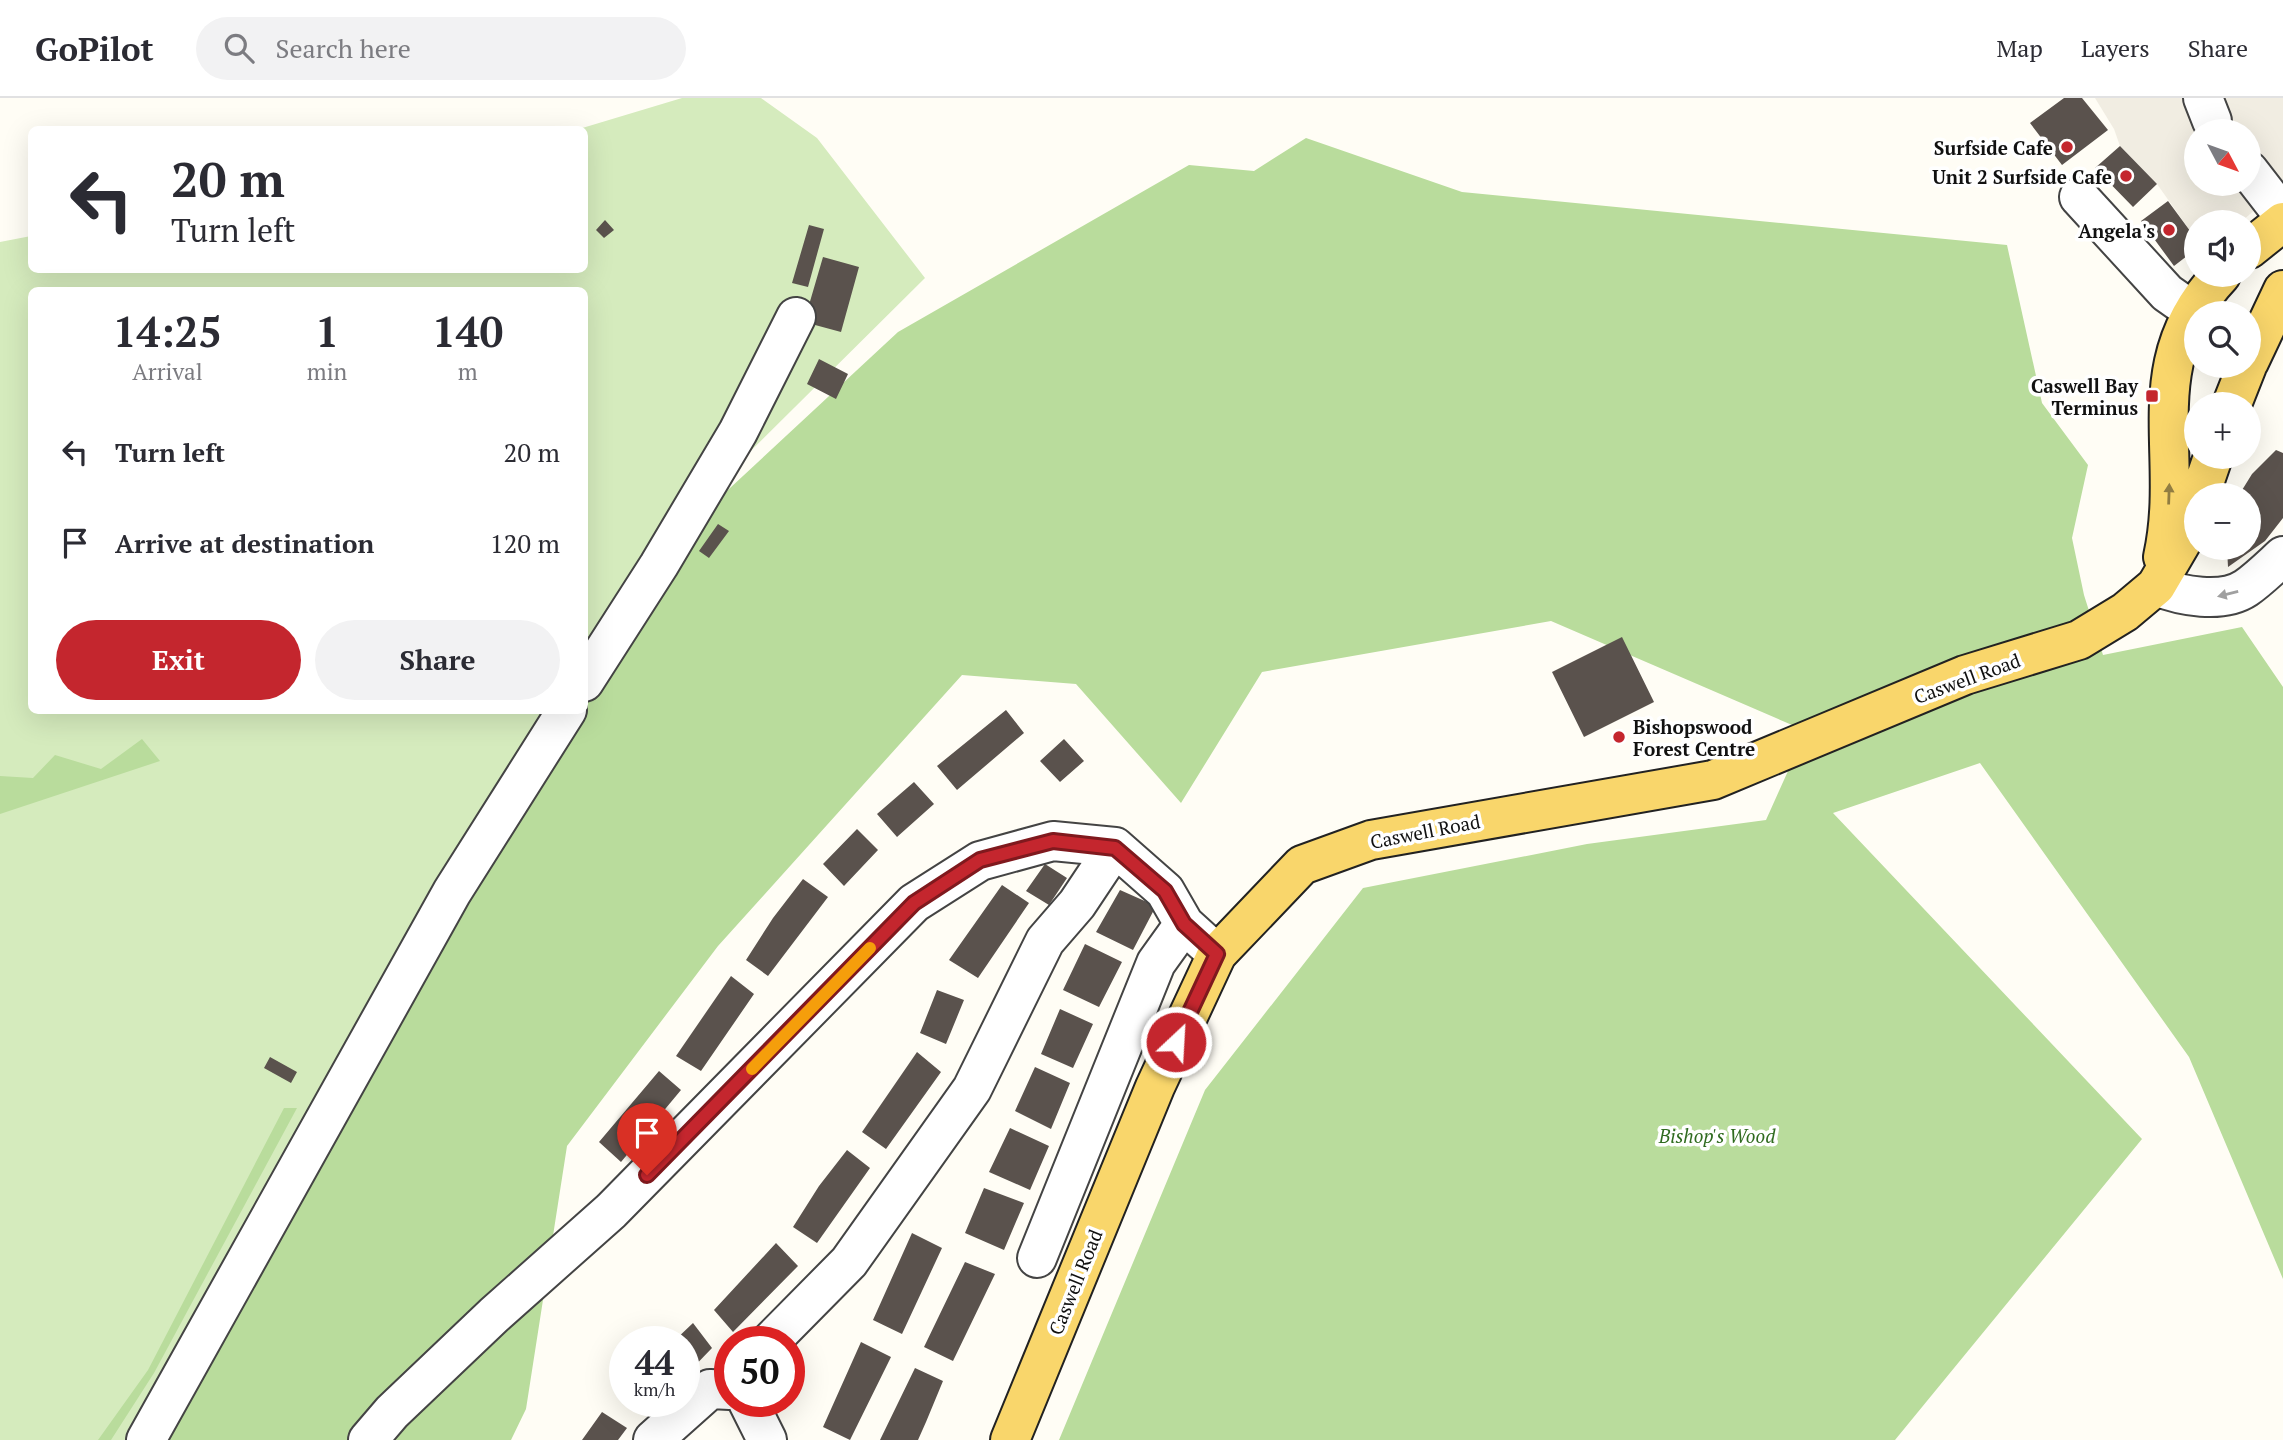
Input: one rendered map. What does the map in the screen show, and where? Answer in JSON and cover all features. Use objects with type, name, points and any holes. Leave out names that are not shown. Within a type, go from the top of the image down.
[{"type":"main road","points":[[2261,239],[2283,222]]},
{"type":"main road","points":[[2261,337],[2283,290]]},
{"type":"main road","points":[[2156,586],[2167,536],[2168,389],[2184,331]]},
{"type":"main road","name":"Caswell Road","points":[[1010,1440],[1155,1087],[1217,954],[1302,865],[1371,840],[1713,780],[1965,675],[2079,640],[2125,612],[2156,586],[2184,538]]},
{"type":"street","points":[[2261,187],[2283,215]]},
{"type":"street","points":[[2080,197],[2167,293],[2184,305]]},
{"type":"street","points":[[588,676],[659,565],[738,432],[796,317]]},
{"type":"street","points":[[2156,586],[2176,594],[2212,598],[2244,590],[2283,556]]},
{"type":"street","points":[[146,1440],[452,892],[564,714]]},
{"type":"street","points":[[368,1440],[392,1412],[494,1315],[611,1211],[914,903],[980,860],[1053,841],[1115,848],[1165,891],[1184,924],[1217,954]]},
{"type":"street","points":[[787,1326],[849,1262],[972,1089],[1045,941],[1077,904],[1115,848]]},
{"type":"street","points":[[1037,1258],[1156,963],[1184,924]]},
{"type":"street","points":[[653,1440],[710,1389],[714,1389]]},
{"type":"street","points":[[756,1417],[767,1440]]},
{"type":"green space","points":[[682,98],[761,98],[817,138],[925,278],[650,551],[588,660],[588,287],[28,287],[28,714],[557,714],[142,1440],[0,1440],[0,242],[28,237],[28,273],[588,273],[588,126]]},
{"type":"green space","name":"Bishop's Wood","points":[[1306,138],[1462,192],[2007,245],[2042,403],[2088,465],[2072,538],[2084,595],[2103,655],[2242,627],[2283,687],[2283,1279],[2189,1057],[1980,763],[1833,813],[2142,1139],[1895,1440],[1059,1440],[1205,1090],[1363,888],[1587,844],[1766,820],[1806,731],[1551,621],[1262,672],[1181,803],[1076,684],[962,675],[718,946],[567,1146],[526,1409],[511,1440],[145,1440],[566,714],[588,714],[588,677],[660,553],[898,332],[1189,165],[1254,171]]},
{"type":"green space","points":[[142,739],[160,761],[0,814],[0,776],[33,778],[55,755],[101,769]]},
{"type":"green space","points":[[284,1108],[297,1108],[154,1373],[111,1440],[98,1440],[148,1370]]},
{"type":"shaded area","points":[[2095,98],[2283,98],[2283,185],[2255,210],[2184,210],[2184,222],[2157,184],[2120,146],[2114,129]]},
{"type":"building","name":"Surfside Cafe","points":[[2064,98],[2082,98],[2108,130],[2062,165],[2030,123]]},
{"type":"building","name":"Unit 2 Surfside Cafe","points":[[2120,146],[2157,184],[2133,207],[2095,168]]},
{"type":"building","name":"Angela's","points":[[2168,201],[2184,223],[2184,258],[2174,266],[2141,221]]},
{"type":"building","points":[[605,220],[614,230],[604,238],[596,230]]},
{"type":"building","points":[[809,225],[824,229],[808,287],[792,283]]},
{"type":"building","points":[[823,257],[859,267],[841,332],[804,322]]},
{"type":"building","points":[[819,359],[848,374],[836,399],[807,384]]},
{"type":"building","points":[[2276,450],[2283,453],[2283,518],[2261,544],[2261,483],[2246,483],[2257,469],[2261,469],[2261,465]]},
{"type":"building","points":[[718,524],[729,531],[709,558],[699,551]]},
{"type":"building","points":[[2228,560],[2238,560],[2228,567]]},
{"type":"building","points":[[1622,637],[1654,702],[1584,737],[1552,672]]},
{"type":"building","points":[[1006,710],[1024,733],[957,790],[937,766]]},
{"type":"building","points":[[1064,739],[1084,761],[1060,782],[1040,761]]},
{"type":"building","points":[[914,782],[934,804],[897,837],[877,814]]},
{"type":"building","points":[[857,829],[878,850],[844,886],[823,864]]},
{"type":"building","points":[[1045,864],[1067,878],[1049,905],[1026,891]]},
{"type":"building","points":[[803,879],[828,897],[768,976],[746,960]]},
{"type":"building","points":[[1002,885],[1029,903],[978,978],[949,960]]},
{"type":"building","points":[[1120,890],[1156,906],[1133,950],[1096,932]]},
{"type":"building","points":[[1085,944],[1122,962],[1099,1007],[1063,990]]},
{"type":"building","points":[[731,976],[754,994],[701,1071],[676,1056]]},
{"type":"building","points":[[937,990],[964,1000],[946,1044],[920,1033]]},
{"type":"building","points":[[1060,1009],[1093,1024],[1073,1068],[1041,1054]]},
{"type":"building","points":[[917,1052],[941,1072],[886,1149],[862,1132]]},
{"type":"building","points":[[270,1057],[297,1072],[291,1083],[264,1068]]},
{"type":"building","points":[[1035,1067],[1070,1083],[1051,1129],[1015,1111]]},
{"type":"building","points":[[659,1071],[681,1090],[621,1162],[599,1142]]},
{"type":"building","points":[[1010,1128],[1049,1146],[1030,1190],[989,1172]]},
{"type":"building","points":[[847,1150],[870,1168],[817,1243],[793,1227],[819,1186]]},
{"type":"building","points":[[984,1188],[1024,1203],[1004,1250],[965,1233]]},
{"type":"building","points":[[912,1233],[942,1248],[902,1334],[873,1320]]},
{"type":"building","points":[[776,1243],[798,1266],[739,1326],[728,1326],[714,1310]]},
{"type":"building","points":[[965,1262],[995,1274],[953,1361],[924,1347]]},
{"type":"building","points":[[700,1332],[712,1348],[700,1360]]},
{"type":"building","points":[[861,1342],[891,1357],[850,1440],[823,1427]]},
{"type":"building","points":[[915,1368],[943,1381],[918,1440],[880,1440]]},
{"type":"building","points":[[602,1412],[627,1428],[618,1440],[582,1440]]},
{"type":"slow traffic","points":[[752,1069],[870,948]]},
{"type":"place","name":"Surfside Cafe","points":[[2067,147]]},
{"type":"place","name":"Unit 2 Surfside Cafe","points":[[2126,176]]},
{"type":"place","name":"Angela's","points":[[2169,230]]},
{"type":"place","name":"Caswell Bay Terminus","points":[[2152,396]]},
{"type":"place","name":"Bishopswood Forest Centre","points":[[1619,737]]},
{"type":"route","points":[[647,1175],[914,903],[980,860],[1053,841],[1115,848],[1165,891],[1184,924],[1217,954],[1176,1042]]}]
